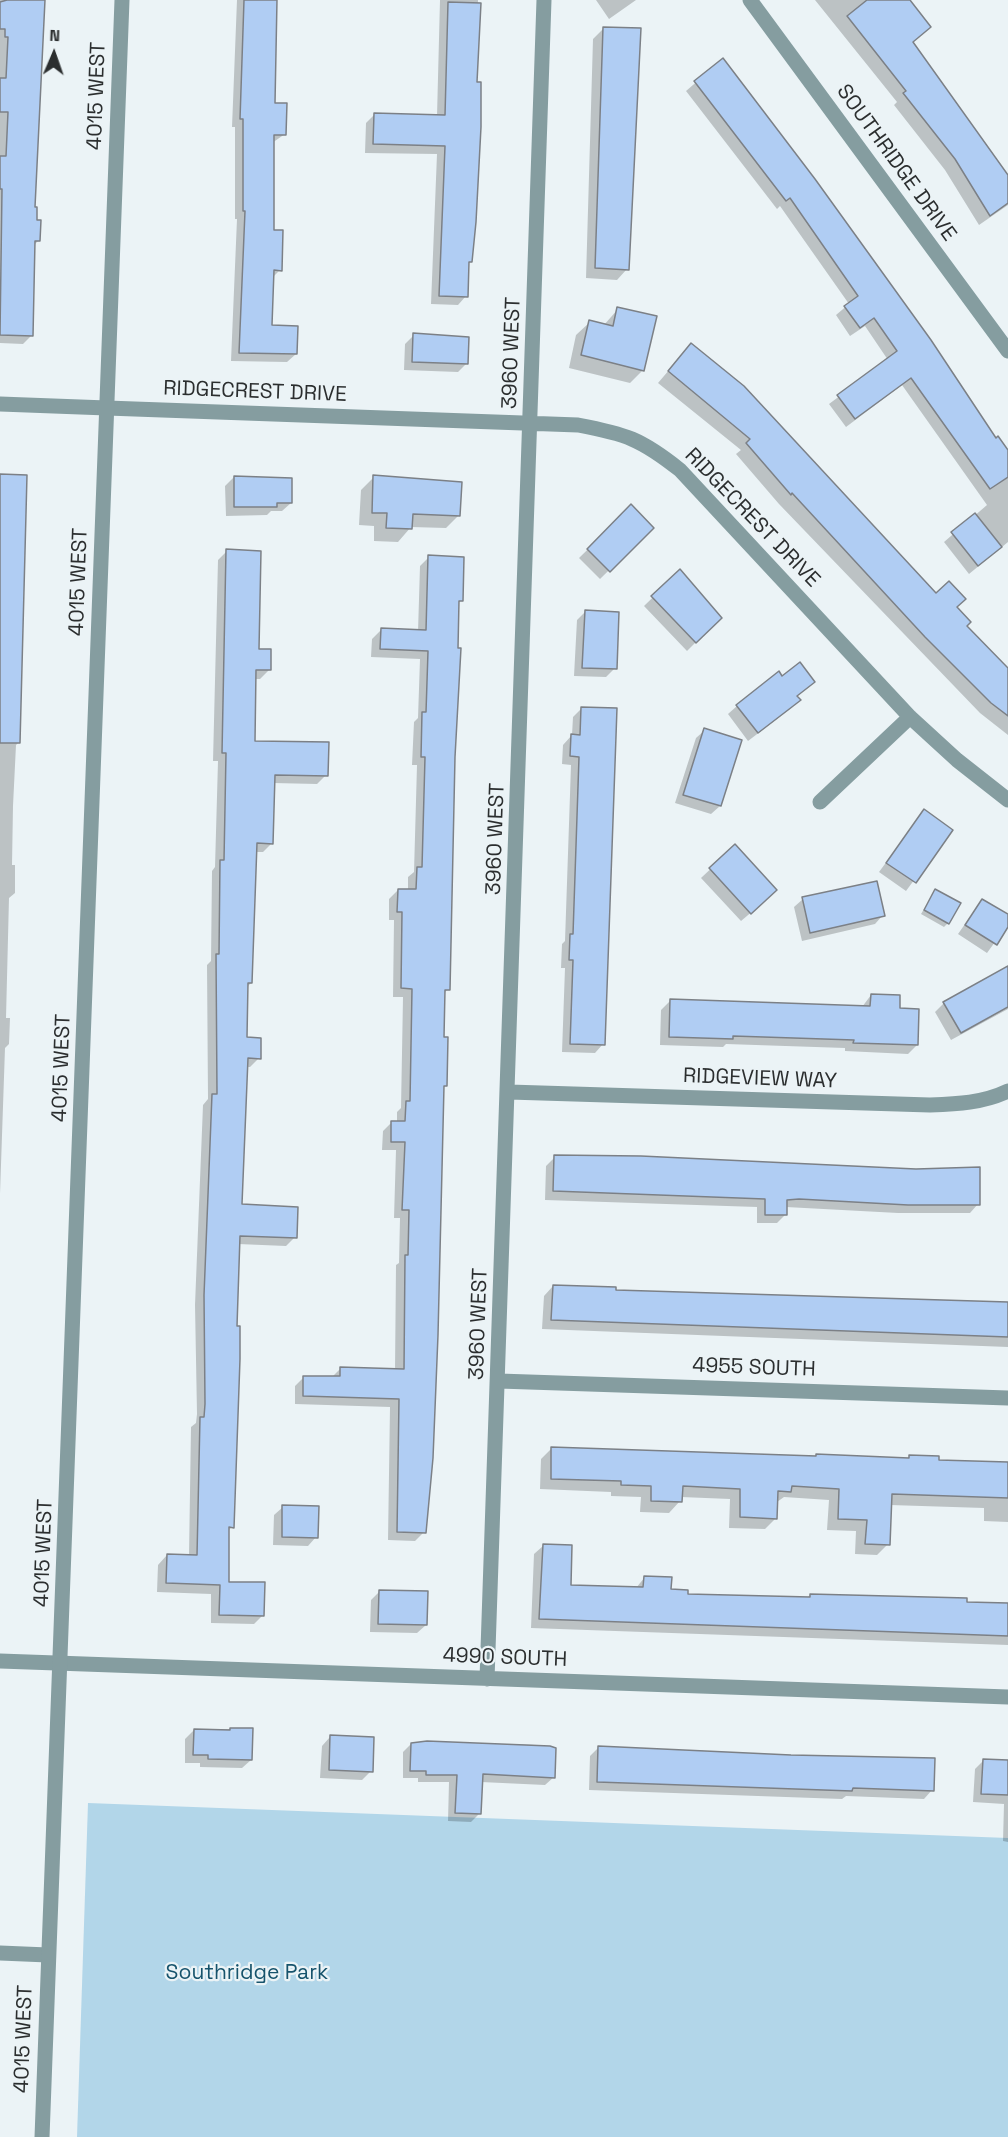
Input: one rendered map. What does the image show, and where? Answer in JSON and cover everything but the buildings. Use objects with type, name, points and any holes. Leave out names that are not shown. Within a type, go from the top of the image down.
[{"type":"street","name":"4015 WEST","points":[[42,2137],[122,0]]},
{"type":"street","name":"3960 WEST","points":[[487,1679],[509,1092],[544,0]]},
{"type":"street","name":"SOUTHRIDGE DRIVE","points":[[750,0],[1008,351]]},
{"type":"street","name":"RIDGECREST DRIVE","points":[[0,404],[578,425],[623,433],[654,448],[680,470],[910,717],[957,760],[1008,800]]},
{"type":"street","points":[[820,802],[910,717]]},
{"type":"street","name":"RIDGEVIEW WAY","points":[[509,1092],[930,1105],[964,1104],[996,1097],[1008,1091]]},
{"type":"street","name":"4955 SOUTH","points":[[499,1380],[1008,1398]]},
{"type":"street","name":"4990 SOUTH","points":[[0,1661],[1008,1697]]},
{"type":"street","points":[[0,1953],[48,1956]]},
{"type":"green space","name":"Southridge Park","points":[[88,1803],[1008,1838],[1008,2137],[77,2137]]}]
